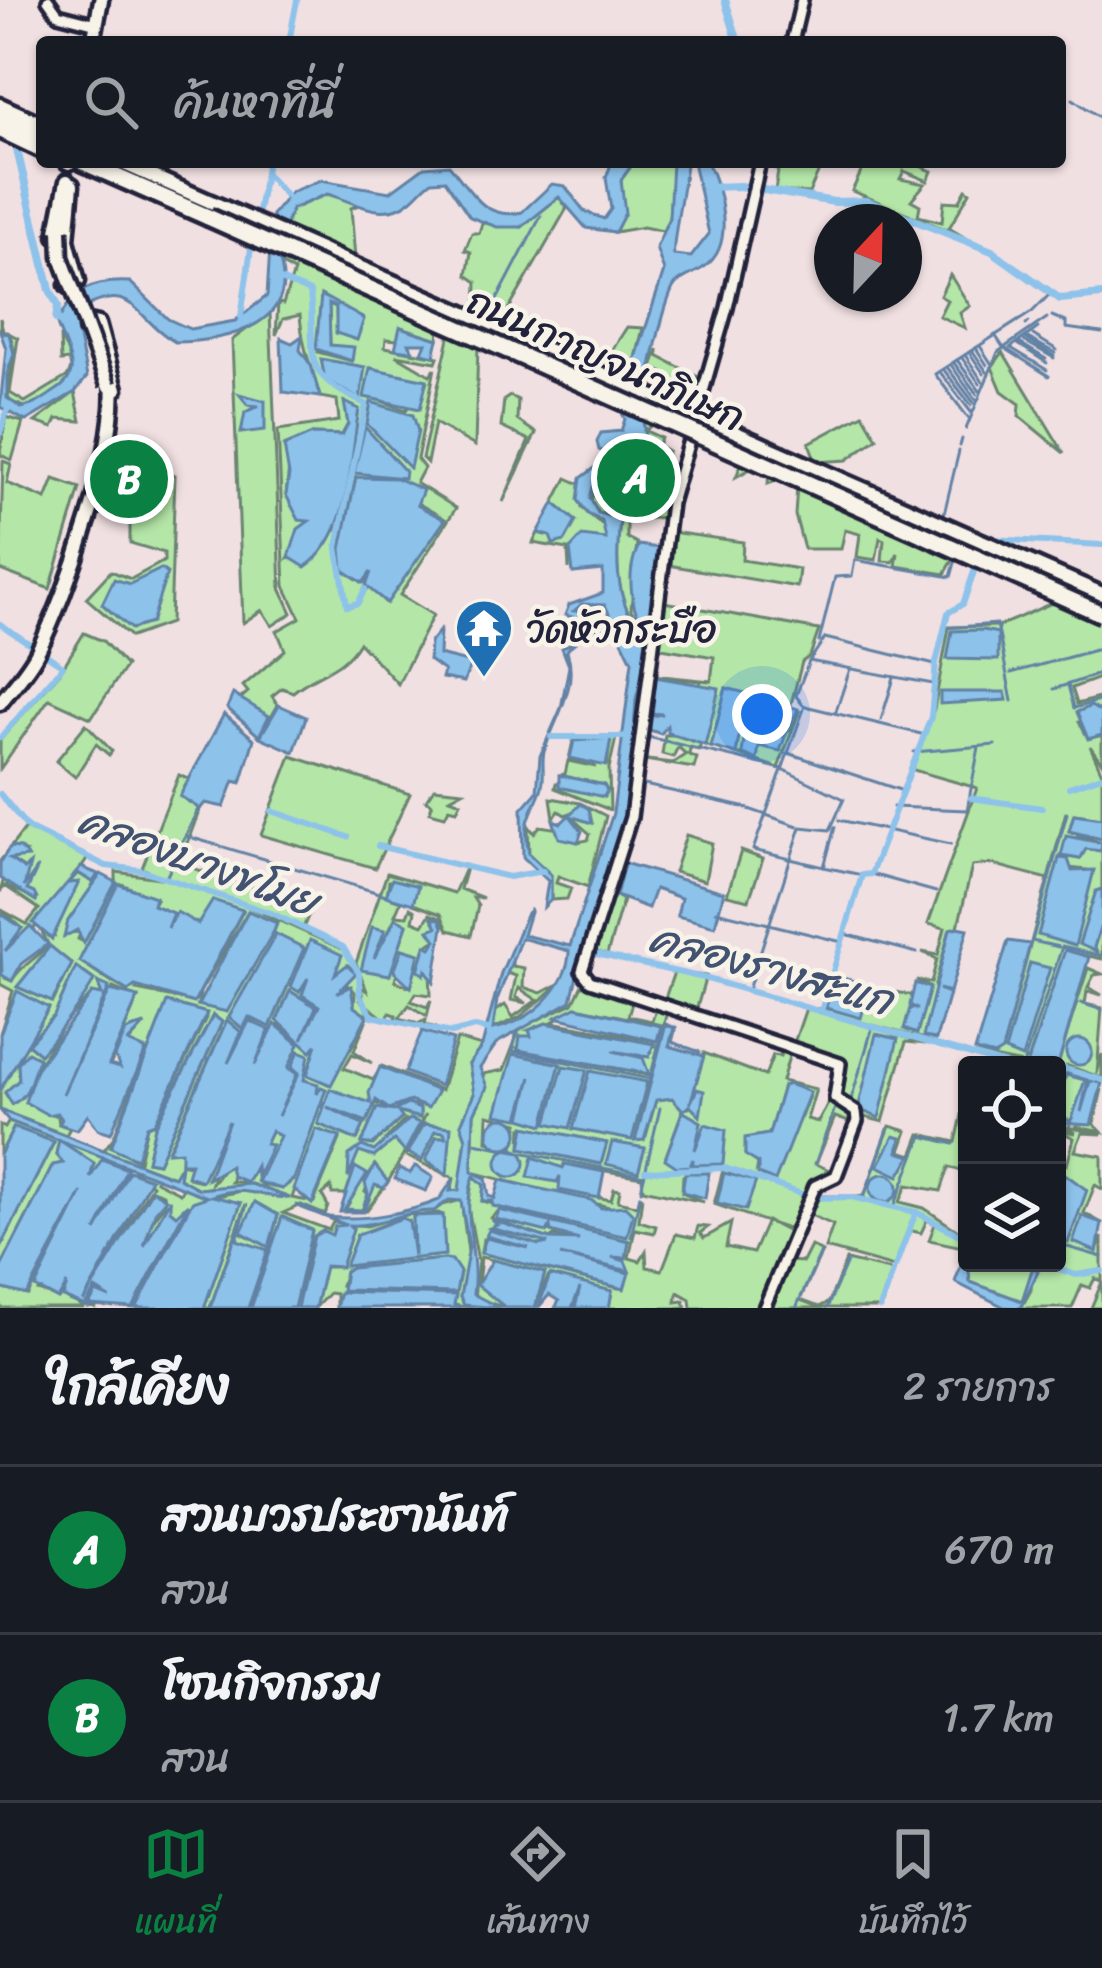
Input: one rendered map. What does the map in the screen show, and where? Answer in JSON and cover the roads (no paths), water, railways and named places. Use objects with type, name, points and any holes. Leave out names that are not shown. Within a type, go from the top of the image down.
[{"type":"highway","points":[[3,122],[36,132]]},
{"type":"highway","name":"ถนนกาญจนาภิเษก","points":[[87,168],[1102,610]]},
{"type":"highway","name":"ถนนกาญจนาภิเษก","points":[[112,168],[1102,610]]},
{"type":"main road","points":[[98,36],[105,0]]},
{"type":"main road","points":[[72,168],[62,230],[64,265],[110,384],[110,407]]},
{"type":"main road","points":[[133,168],[1102,594]]},
{"type":"main road","points":[[134,168],[232,212]]},
{"type":"main road","points":[[69,183],[68,253],[78,281],[71,287],[55,239],[69,183]]},
{"type":"main road","points":[[0,703],[35,649],[110,407],[112,364],[98,324],[91,321],[86,330],[110,407]]},
{"type":"main road","points":[[0,690],[35,649]]},
{"type":"street","points":[[48,0],[58,14],[101,25]]},
{"type":"street","points":[[793,36],[802,0]]},
{"type":"street","points":[[759,168],[698,417],[671,502],[631,817],[582,971],[587,980],[840,1064],[835,1098],[856,1112],[857,1121],[836,1177],[815,1186],[764,1308]]},
{"type":"water","points":[[423,168],[452,168],[479,201],[498,212],[522,212],[552,184],[565,186],[584,211],[604,219],[611,209],[606,178],[610,168],[630,168],[621,180],[625,213],[615,232],[586,228],[559,197],[522,227],[497,227],[470,217],[445,180],[432,181],[410,201],[389,210],[327,194],[292,209],[278,244],[284,240],[508,339],[503,351],[276,251],[283,276],[281,296],[256,324],[216,338],[175,342],[123,300],[97,302],[78,311],[75,319],[87,377],[75,392],[26,421],[0,407],[6,349],[0,331],[9,334],[14,354],[7,374],[7,398],[21,408],[36,403],[69,377],[71,362],[57,324],[76,295],[94,285],[130,282],[168,319],[190,329],[235,321],[267,296],[272,215],[291,192],[321,180],[390,192]]},
{"type":"water","points":[[672,168],[685,168],[674,255],[691,257],[709,234],[694,168],[710,168],[721,200],[721,243],[707,265],[678,282],[671,292],[646,400],[691,421],[691,430],[642,414],[645,437],[634,441],[631,490],[623,496],[620,516],[622,593],[637,628],[650,644],[636,699],[629,812],[589,926],[571,1001],[497,1043],[480,1068],[487,1087],[474,1114],[472,1172],[486,1178],[489,1196],[495,1198],[500,1180],[591,1200],[601,1208],[625,1206],[633,1214],[627,1237],[493,1206],[493,1201],[482,1201],[484,1185],[474,1176],[469,1204],[473,1294],[500,1308],[464,1305],[460,1297],[469,1247],[461,1201],[449,1200],[434,1211],[349,1225],[353,1229],[341,1267],[325,1266],[315,1308],[297,1308],[314,1236],[323,1231],[332,1235],[335,1226],[346,1225],[295,1205],[329,1217],[370,1217],[439,1200],[454,1178],[450,1191],[459,1190],[466,1139],[461,1124],[474,1094],[469,1064],[482,1046],[501,973],[527,913],[531,909],[523,935],[570,946],[613,813],[632,661],[605,605],[582,604],[574,611],[599,614],[608,624],[567,651],[570,664],[568,690],[544,752],[542,785],[527,827],[529,854],[551,875],[551,900],[544,907],[548,881],[523,857],[522,809],[537,792],[540,756],[561,708],[569,666],[562,648],[601,626],[565,615],[569,605],[603,593],[603,570],[573,573],[570,549],[582,536],[606,539],[602,521],[588,514],[578,500],[581,478],[600,464],[613,472],[614,455],[599,450],[597,442],[601,433],[621,431],[625,419],[619,407],[515,351],[519,343],[624,395],[664,271],[656,248],[669,218]],"holes":[[[596,474],[609,484],[613,506],[608,516],[598,513],[590,498]],[[521,938],[569,951],[562,978],[544,1002],[520,1020],[493,1029],[497,1000]]]},
{"type":"water","points":[[321,295],[364,319],[357,340],[336,333],[336,307],[329,304],[330,345],[354,347],[352,361],[316,349]]},
{"type":"water","points":[[400,327],[438,339],[434,356],[422,353],[426,343],[409,343],[413,351],[395,349]]},
{"type":"water","points":[[302,336],[300,350],[311,365],[320,397],[283,392],[281,338],[292,343]]},
{"type":"water","points":[[321,359],[365,367],[360,400],[325,379]]},
{"type":"water","points":[[370,368],[427,380],[420,409],[364,397]]},
{"type":"water","points":[[239,394],[265,401],[265,430],[241,433],[245,412],[259,406],[248,405]]},
{"type":"water","points":[[344,402],[359,409],[346,496],[332,537],[305,567],[289,557],[298,529],[309,521],[299,520],[286,495],[289,475],[284,446],[312,434],[342,435],[348,424]]},
{"type":"water","points":[[371,402],[413,415],[418,431],[410,468],[367,424]]},
{"type":"water","points":[[701,424],[1102,602],[1102,616],[695,435]]},
{"type":"water","points":[[365,427],[405,471],[404,478],[354,473]]},
{"type":"water","points":[[356,477],[396,478],[423,490],[417,505],[445,520],[387,603],[366,586],[371,572],[363,583],[343,570],[341,549]]},
{"type":"water","points":[[554,503],[576,521],[565,541],[553,544],[550,536],[538,533]]},
{"type":"water","points":[[639,545],[665,549],[653,639],[639,618],[632,594],[632,568]]},
{"type":"water","points":[[161,569],[167,573],[151,623],[131,629],[102,604],[114,579],[130,584]]},
{"type":"water","points":[[440,630],[439,655],[471,663],[464,682],[442,678],[444,671],[429,660],[430,642]]},
{"type":"water","points":[[952,631],[998,633],[998,660],[947,659]]},
{"type":"water","points":[[655,677],[719,688],[705,745],[668,733],[667,726],[661,734],[647,729],[650,716],[663,714],[649,713]]},
{"type":"water","points":[[726,688],[746,693],[736,754],[711,747]]},
{"type":"water","points":[[751,692],[798,709],[786,735],[764,730],[762,744],[767,731],[785,737],[780,751],[759,746],[757,760],[742,753]]},
{"type":"water","points":[[940,692],[1005,692],[1007,700],[940,704]]},
{"type":"water","points":[[233,694],[269,716],[259,736],[227,708]]},
{"type":"water","points":[[1102,702],[1102,735],[1088,739],[1077,712],[1091,706],[1099,711]]},
{"type":"water","points":[[279,705],[306,717],[294,752],[260,737]]},
{"type":"water","points":[[224,714],[254,739],[241,783],[234,781],[224,807],[205,803],[200,809],[180,796]]},
{"type":"water","points":[[611,738],[606,766],[570,758],[574,741]]},
{"type":"water","points":[[559,775],[604,785],[607,790],[604,797],[559,787]]},
{"type":"water","points":[[581,804],[589,809],[592,823],[570,816],[582,831],[578,842],[559,838],[553,820],[561,823]]},
{"type":"water","points":[[1074,814],[1102,818],[1102,839],[1069,831]]},
{"type":"water","points":[[1066,836],[1102,843],[1101,851],[1086,849],[1080,859],[1061,856]]},
{"type":"water","points":[[10,847],[20,848],[28,857],[10,859],[24,869],[30,864],[24,887],[38,867],[27,890],[36,901],[0,878],[0,863]]},
{"type":"water","points":[[1059,858],[1068,859],[1072,871],[1094,870],[1075,946],[1038,935]]},
{"type":"water","points":[[624,863],[724,892],[715,926],[677,916],[681,898],[655,889],[648,908],[616,896]]},
{"type":"water","points":[[81,867],[98,874],[93,882],[78,873],[69,883],[79,882],[52,939],[33,923]]},
{"type":"water","points":[[101,874],[116,882],[84,943],[77,930],[64,937],[68,921]]},
{"type":"water","points":[[392,879],[418,886],[413,904],[386,896]]},
{"type":"water","points":[[118,884],[155,897],[153,905],[173,913],[167,928],[177,912],[198,924],[213,900],[243,910],[194,1003],[135,986],[128,991],[79,961]]},
{"type":"water","points":[[1102,889],[1097,952],[1079,944],[1096,891]]},
{"type":"water","points":[[248,911],[277,923],[274,931],[227,1012],[198,1005]]},
{"type":"water","points":[[0,913],[22,928],[5,951],[30,926],[48,944],[21,964],[12,981],[2,975]]},
{"type":"water","points":[[396,918],[407,924],[390,975],[361,970],[372,927],[385,930],[374,958]]},
{"type":"water","points":[[432,918],[440,919],[443,927],[434,982],[426,970],[424,975],[418,970],[426,945],[431,948],[436,940],[429,930],[437,927]]},
{"type":"water","points":[[950,929],[968,929],[950,992],[939,989],[949,994],[936,1039],[923,1037]]},
{"type":"water","points":[[276,934],[304,948],[270,1027],[249,1017],[243,1029],[229,1017]]},
{"type":"water","points":[[310,940],[342,955],[335,974],[347,965],[356,973],[337,993],[351,986],[354,1007],[367,1016],[331,1085],[307,1075],[317,1044],[311,1051],[277,1020],[290,991],[316,1007],[302,1039],[319,1006],[302,995],[308,978],[299,992],[291,987]]},
{"type":"water","points":[[1008,941],[1030,944],[1002,1051],[994,1056],[975,1051]]},
{"type":"water","points":[[50,946],[72,964],[52,1002],[17,987]]},
{"type":"water","points":[[402,949],[419,954],[411,987],[394,971]]},
{"type":"water","points":[[1065,950],[1089,957],[1061,1056],[1030,1056]]},
{"type":"water","points":[[1030,963],[1050,968],[1023,1056],[1005,1051]]},
{"type":"water","points":[[76,967],[94,980],[40,1054],[28,1044],[54,1016]]},
{"type":"water","points":[[834,976],[871,985],[861,1018],[826,1008]]},
{"type":"water","points":[[98,982],[109,987],[63,1094],[110,990],[138,997],[109,1065],[120,1068],[115,1057],[126,1031],[145,1024],[128,1042],[146,1050],[111,1133],[98,1129],[88,1115],[77,1130],[59,1124],[62,1119],[57,1113],[48,1115],[25,1102],[36,1069],[92,993],[102,995]]},
{"type":"water","points":[[915,983],[930,988],[917,1034],[904,1029],[910,1008],[918,1009],[910,1005]]},
{"type":"water","points":[[17,991],[49,1008],[0,1090],[0,1034]]},
{"type":"water","points":[[167,1002],[207,1013],[155,1123],[147,1126],[137,1159],[111,1147]]},
{"type":"water","points":[[576,1007],[661,1026],[657,1041],[556,1017]]},
{"type":"water","points":[[213,1015],[222,1022],[158,1163],[147,1161],[155,1127]]},
{"type":"water","points":[[227,1020],[241,1032],[228,1063],[249,1021],[269,1030],[255,1065],[275,1024],[299,1044],[288,1068],[297,1074],[278,1116],[299,1073],[292,1067],[299,1051],[309,1055],[304,1080],[318,1084],[317,1094],[321,1087],[326,1089],[294,1179],[282,1189],[258,1182],[280,1136],[271,1131],[265,1144],[272,1145],[257,1177],[256,1166],[247,1182],[232,1176],[230,1166],[208,1179],[229,1121],[202,1181],[187,1176],[191,1163],[181,1163],[181,1151],[168,1152]]},
{"type":"water","points":[[546,1023],[654,1044],[649,1057],[613,1051],[643,1058],[649,1074],[518,1050],[520,1036],[531,1036],[529,1030]]},
{"type":"water","points":[[666,1024],[674,1028],[669,1046],[704,1056],[690,1104],[697,1089],[704,1091],[700,1116],[690,1106],[683,1110],[672,1098],[656,1100],[644,1140],[635,1141]]},
{"type":"water","points":[[422,1031],[453,1040],[440,1086],[405,1072]]},
{"type":"water","points":[[876,1034],[898,1039],[879,1118],[858,1109]]},
{"type":"water","points":[[1079,1039],[1089,1042],[1089,1062],[1079,1065],[1069,1062],[1066,1052],[1069,1042]]},
{"type":"water","points":[[28,1052],[39,1058],[27,1090],[12,1104],[5,1092],[19,1080],[18,1063]]},
{"type":"water","points":[[513,1054],[560,1064],[544,1125],[521,1118],[531,1077],[519,1118],[496,1114]]},
{"type":"water","points":[[563,1066],[587,1070],[570,1128],[547,1123]]},
{"type":"water","points":[[380,1067],[438,1091],[428,1108],[410,1101],[389,1109],[376,1100],[367,1122],[327,1107],[364,1125],[357,1140],[318,1124],[330,1089],[371,1103],[369,1093]]},
{"type":"water","points":[[590,1071],[647,1082],[632,1140],[573,1129]]},
{"type":"water","points":[[1066,1074],[1088,1080],[1081,1112],[1090,1081],[1102,1083],[1091,1125],[1066,1124],[1071,1121],[1085,1080]]},
{"type":"water","points":[[783,1086],[810,1092],[775,1181],[758,1174],[758,1163],[745,1155],[745,1138],[769,1134]]},
{"type":"water","points":[[408,1104],[420,1109],[420,1118],[398,1112],[402,1118],[372,1145],[362,1143],[377,1108],[394,1111]]},
{"type":"water","points":[[0,1110],[174,1177],[181,1165],[179,1178],[199,1189],[251,1184],[290,1198],[244,1192],[212,1196],[241,1203],[204,1308],[136,1308],[192,1202],[207,1197],[9,1121]]},
{"type":"water","points":[[683,1111],[701,1122],[695,1150],[705,1124],[726,1130],[723,1164],[693,1165],[693,1159],[690,1166],[677,1167],[665,1159]]},
{"type":"water","points":[[503,1118],[514,1122],[518,1133],[514,1144],[503,1148],[492,1144],[488,1133],[492,1122]]},
{"type":"water","points":[[410,1119],[420,1123],[405,1152],[394,1140],[374,1157],[359,1152],[348,1178],[349,1155],[362,1146],[374,1151]]},
{"type":"water","points":[[424,1124],[451,1127],[447,1175],[426,1160],[436,1137],[446,1137],[444,1132],[435,1131],[422,1160],[408,1153]]},
{"type":"water","points":[[525,1126],[607,1143],[601,1164],[521,1148]]},
{"type":"water","points":[[14,1127],[54,1142],[0,1249],[0,1155]]},
{"type":"water","points":[[316,1129],[340,1137],[312,1204],[294,1189]]},
{"type":"water","points":[[894,1136],[901,1138],[898,1152],[911,1156],[899,1176],[878,1166]]},
{"type":"water","points":[[59,1140],[94,1163],[90,1178],[102,1159],[127,1169],[96,1231],[129,1171],[151,1179],[83,1302],[152,1190],[166,1199],[155,1212],[144,1246],[170,1199],[170,1210],[176,1215],[188,1204],[133,1308],[89,1305],[96,1292],[110,1298],[95,1289],[86,1304],[90,1308],[63,1297],[67,1284],[58,1299],[35,1287],[82,1192],[27,1295],[0,1288],[0,1269],[53,1165],[63,1163],[56,1154]]},
{"type":"water","points":[[612,1142],[645,1148],[638,1172],[606,1164]]},
{"type":"water","points":[[511,1149],[521,1153],[525,1163],[521,1173],[511,1177],[501,1173],[497,1163],[501,1153]]},
{"type":"water","points":[[533,1157],[563,1168],[565,1164],[604,1172],[599,1198],[559,1190],[560,1176],[557,1182],[528,1177]]},
{"type":"water","points":[[375,1165],[388,1182],[384,1188],[375,1185],[364,1212],[340,1212],[355,1167],[367,1174],[345,1209],[362,1210],[368,1194],[365,1183]]},
{"type":"water","points":[[415,1166],[433,1177],[426,1191],[395,1179],[399,1168],[410,1173]]},
{"type":"water","points":[[685,1173],[709,1173],[705,1198],[682,1192]]},
{"type":"water","points":[[724,1173],[756,1181],[746,1210],[717,1203]]},
{"type":"water","points":[[884,1174],[894,1178],[898,1188],[894,1198],[884,1202],[874,1198],[870,1188],[874,1178]]},
{"type":"water","points":[[1066,1175],[1087,1190],[1066,1242]]},
{"type":"water","points":[[255,1202],[278,1215],[269,1247],[241,1232]]},
{"type":"water","points":[[247,1204],[237,1240],[268,1250],[248,1308],[210,1308]]},
{"type":"water","points":[[499,1210],[629,1241],[626,1258],[612,1257],[625,1261],[629,1271],[560,1255],[629,1273],[624,1289],[481,1253],[486,1238],[529,1248],[486,1236],[489,1230],[539,1245],[548,1243],[490,1228],[497,1225],[492,1220],[550,1239],[579,1240],[551,1232],[550,1226],[547,1232],[496,1219]]},
{"type":"water","points":[[443,1215],[445,1255],[345,1266],[357,1235],[402,1218],[409,1221],[414,1256],[413,1216]]},
{"type":"water","points":[[1082,1216],[1102,1223],[1097,1252],[1073,1242]]},
{"type":"water","points":[[282,1217],[312,1230],[294,1308],[251,1308]]},
{"type":"water","points":[[452,1260],[460,1272],[456,1293],[342,1290],[345,1271],[352,1268]]},
{"type":"water","points":[[493,1260],[545,1273],[535,1308],[506,1308],[477,1285]]},
{"type":"water","points":[[959,1272],[969,1272],[970,1282],[1022,1301],[1031,1272],[1038,1272],[1021,1308],[1004,1307],[955,1282]]},
{"type":"water","points":[[550,1275],[612,1291],[609,1308],[575,1308],[580,1288],[572,1308],[555,1308],[559,1301],[549,1295],[538,1308]]},
{"type":"water","points":[[340,1292],[456,1295],[454,1305],[461,1308],[336,1308]]},
{"type":"waterway","points":[[290,36],[297,0]]},
{"type":"waterway","points":[[725,0],[736,36]]},
{"type":"waterway","points":[[1073,99],[1102,119]]},
{"type":"waterway","points":[[14,137],[50,290],[58,306],[56,319],[65,325]]},
{"type":"waterway","points":[[266,168],[265,173],[290,200]]},
{"type":"waterway","points":[[256,222],[265,173]]},
{"type":"waterway","points":[[712,187],[740,186],[834,202],[866,201],[992,251],[1060,299],[1102,295]]},
{"type":"waterway","points":[[489,315],[541,216]]},
{"type":"waterway","points":[[241,317],[252,241]]},
{"type":"waterway","points":[[278,279],[310,292],[312,347],[319,371],[343,393],[366,404],[337,547],[347,606],[358,603],[365,589]]},
{"type":"waterway","points":[[969,419],[935,374],[1032,312],[1052,292]]},
{"type":"waterway","points":[[1052,316],[1066,322],[1066,328],[1102,333]]},
{"type":"waterway","points":[[966,429],[998,352],[1047,318]]},
{"type":"waterway","points":[[1026,325],[1029,322]]},
{"type":"waterway","points":[[1010,348],[1038,328]]},
{"type":"waterway","points":[[995,335],[1003,347],[1049,376]]},
{"type":"waterway","points":[[1033,335],[1057,350]]},
{"type":"waterway","points":[[1026,337],[1055,353]]},
{"type":"waterway","points":[[1025,338],[1054,356]]},
{"type":"waterway","points":[[1024,341],[1054,358]]},
{"type":"waterway","points":[[1018,342],[1046,359]]},
{"type":"waterway","points":[[1018,344],[1047,363]]},
{"type":"waterway","points":[[980,346],[991,363]]},
{"type":"waterway","points":[[976,348],[987,365]]},
{"type":"waterway","points":[[1011,348],[1047,370]]},
{"type":"waterway","points":[[972,350],[987,372]]},
{"type":"waterway","points":[[969,352],[984,374]]},
{"type":"waterway","points":[[965,355],[983,382]]},
{"type":"waterway","points":[[962,358],[980,384]]},
{"type":"waterway","points":[[957,360],[980,391]]},
{"type":"waterway","points":[[954,363],[977,394]]},
{"type":"waterway","points":[[951,365],[976,400]]},
{"type":"waterway","points":[[947,367],[974,403]]},
{"type":"waterway","points":[[944,370],[971,405]]},
{"type":"waterway","points":[[940,372],[971,412]]},
{"type":"waterway","name":"คลองบางขโมย","points":[[0,434],[7,410]]},
{"type":"waterway","points":[[960,446],[962,439]]},
{"type":"waterway","points":[[943,518],[959,451]]},
{"type":"waterway","points":[[988,543],[991,539],[1102,545]]},
{"type":"waterway","points":[[819,642],[835,577],[852,576],[855,560],[951,577],[957,555]]},
{"type":"waterway","points":[[958,558],[983,569]]},
{"type":"waterway","points":[[821,1011],[862,875],[871,874],[931,717],[936,663],[948,613],[963,604],[978,560]]},
{"type":"waterway","name":"คลองบางขโมย","points":[[0,624],[63,666],[0,738]]},
{"type":"waterway","points":[[944,628],[997,624],[1012,701]]},
{"type":"waterway","points":[[810,660],[825,638],[935,665]]},
{"type":"waterway","points":[[1011,673],[1102,648]]},
{"type":"waterway","points":[[803,705],[796,696],[809,661],[933,684]]},
{"type":"waterway","points":[[836,711],[850,669]]},
{"type":"waterway","points":[[1054,689],[1102,673]]},
{"type":"waterway","points":[[881,720],[894,678]]},
{"type":"waterway","points":[[1068,685],[1074,708],[1102,700]]},
{"type":"waterway","points":[[824,867],[753,850],[805,706],[921,734]]},
{"type":"waterway","points":[[551,737],[625,737]]},
{"type":"waterway","points":[[648,737],[782,769],[844,799],[830,830],[801,827],[748,990]]},
{"type":"waterway","points":[[914,752],[995,745]]},
{"type":"waterway","points":[[893,807],[967,810],[979,747]]},
{"type":"waterway","points":[[788,753],[900,790]]},
{"type":"waterway","points":[[1069,787],[1102,776]]},
{"type":"waterway","points":[[640,784],[743,807],[798,826]]},
{"type":"waterway","name":"คลองบางขโมย","points":[[0,794],[28,828],[106,866],[141,870],[271,913],[343,947],[359,973],[360,996],[372,1016],[451,1033],[475,1027],[488,1030]]},
{"type":"waterway","points":[[971,798],[1042,808]]},
{"type":"waterway","points":[[166,878],[198,809]]},
{"type":"waterway","points":[[272,811],[348,837]]},
{"type":"waterway","points":[[1059,947],[1032,941],[1067,813]]},
{"type":"waterway","points":[[839,820],[951,844]]},
{"type":"waterway","points":[[835,827],[824,867],[862,875]]},
{"type":"waterway","points":[[186,836],[386,895]]},
{"type":"waterway","points":[[378,846],[509,877],[543,871]]},
{"type":"waterway","points":[[871,874],[936,892]]},
{"type":"waterway","points":[[716,911],[842,942]]},
{"type":"waterway","points":[[845,934],[917,953]]},
{"type":"waterway","points":[[1026,1056],[1062,947],[1102,956]]},
{"type":"waterway","name":"คลองรางสะแก","points":[[587,952],[704,978],[975,1056]]},
{"type":"waterway","points":[[1081,1003],[1102,1010]]},
{"type":"waterway","points":[[516,1035],[513,1051],[650,1079],[664,1026],[676,1027],[672,1042],[700,1052]]},
{"type":"waterway","points":[[850,1103],[873,1026]]},
{"type":"waterway","name":"คลองรางสะแก","points":[[1066,1069],[1102,1080]]},
{"type":"waterway","points":[[815,1164],[836,1105]]},
{"type":"waterway","points":[[641,1190],[660,1108]]},
{"type":"waterway","points":[[863,1200],[888,1129]]},
{"type":"waterway","points":[[894,1207],[922,1136],[954,1144]]},
{"type":"waterway","points":[[475,1143],[644,1176]]},
{"type":"waterway","points":[[645,1171],[725,1168],[808,1196]]},
{"type":"waterway","points":[[631,1237],[640,1195]]},
{"type":"waterway","points":[[813,1198],[851,1197],[916,1212],[958,1234]]},
{"type":"waterway","points":[[895,1267],[916,1212]]},
{"type":"waterway","points":[[1066,1247],[1102,1257]]},
{"type":"waterway","points":[[796,1308],[821,1252]]},
{"type":"waterway","points":[[827,1308],[847,1262]]},
{"type":"waterway","points":[[1066,1272],[1102,1271]]},
{"type":"waterway","points":[[880,1308],[893,1272]]},
{"type":"place","name":"สวนบวรประชานันท์","points":[[636,478]]},
{"type":"place","name":"โซนกิจกรรม","points":[[129,479]]},
{"type":"place","name":"วัดหัวกระบือ","points":[[484,679]]}]
